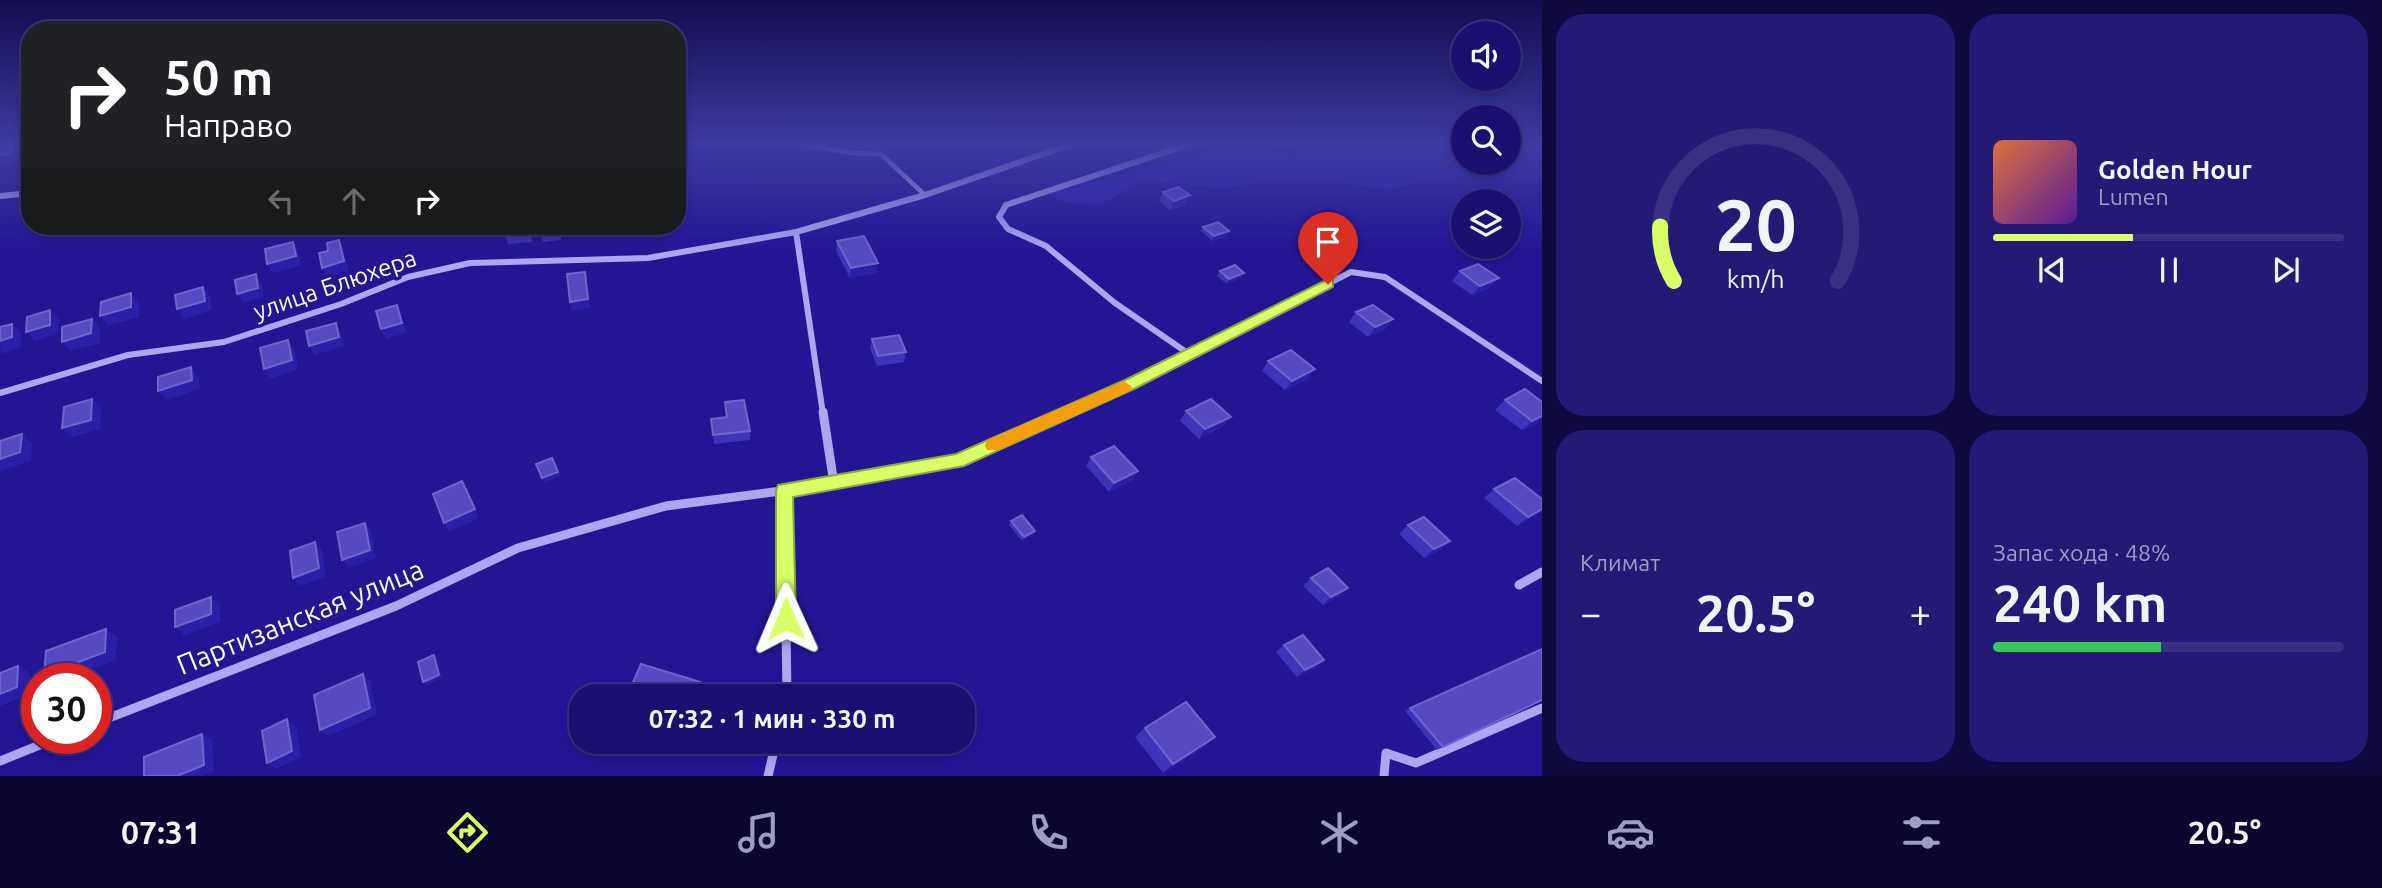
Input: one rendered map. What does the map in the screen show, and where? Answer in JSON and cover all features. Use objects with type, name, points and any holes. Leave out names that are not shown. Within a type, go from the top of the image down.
[{"type":"street","name":"улица Блюхера","points":[[0,393],[128,355],[235,339],[341,304],[408,277],[470,263],[648,258],[796,232],[972,180]]},
{"type":"street","points":[[1081,180],[1006,205],[999,217],[1008,229],[1046,246],[1115,303],[1189,354]]},
{"type":"street","points":[[0,196],[21,194]]},
{"type":"street","points":[[796,232],[834,484]]},
{"type":"street","name":"Партизанская улица","points":[[112,717],[396,606],[518,548],[666,506],[834,484],[958,461],[1131,384],[1351,272],[1385,277],[1542,382]]},
{"type":"street","points":[[784,491],[787,684]]},
{"type":"street","points":[[1519,585],[1542,572]]},
{"type":"street","points":[[1384,776],[1386,752],[1416,763],[1542,708]]},
{"type":"street","points":[[0,761],[21,753]]},
{"type":"street","points":[[768,776],[773,754]]},
{"type":"lane","points":[[909,180],[925,195]]},
{"type":"shaded area","points":[[1100,180],[1147,180],[1099,205],[1067,203],[1048,194]]},
{"type":"shaded area","points":[[1149,180],[1279,180],[1220,188]]},
{"type":"shaded area","points":[[1315,180],[1432,180],[1389,189]]},
{"type":"building","points":[[1178,187],[1190,195],[1174,201],[1163,192]]},
{"type":"building","points":[[1218,222],[1229,231],[1214,236],[1203,227]]},
{"type":"building","points":[[864,236],[878,263],[851,268],[837,241]]},
{"type":"building","points":[[339,240],[344,261],[322,268],[319,253],[328,251],[327,243]]},
{"type":"building","points":[[293,242],[296,256],[267,264],[265,249]]},
{"type":"building","points":[[1478,264],[1499,278],[1480,286],[1460,271]]},
{"type":"building","points":[[1235,265],[1244,273],[1229,279],[1220,271]]},
{"type":"building","points":[[585,272],[588,299],[570,302],[567,274]]},
{"type":"building","points":[[256,274],[258,288],[237,294],[235,280]]},
{"type":"building","points":[[203,287],[205,301],[177,309],[175,295]]},
{"type":"building","points":[[131,293],[131,307],[100,316],[101,302]]},
{"type":"building","points":[[397,305],[402,323],[381,329],[376,311]]},
{"type":"building","points":[[1373,305],[1393,319],[1375,327],[1356,312]]},
{"type":"building","points":[[50,310],[50,325],[26,332],[27,317]]},
{"type":"building","points":[[92,319],[91,333],[62,342],[62,327]]},
{"type":"building","points":[[336,323],[339,337],[309,346],[306,331]]},
{"type":"building","points":[[12,324],[12,337],[0,341],[0,327]]},
{"type":"building","points":[[899,335],[906,352],[878,356],[872,339]]},
{"type":"building","points":[[288,340],[292,360],[264,369],[260,348]]},
{"type":"building","points":[[1291,350],[1315,369],[1292,381],[1268,361]]},
{"type":"building","points":[[191,367],[192,380],[158,391],[158,377]]},
{"type":"building","points":[[1525,389],[1542,402],[1542,416],[1532,421],[1505,400]]},
{"type":"building","points":[[92,399],[91,420],[62,428],[64,407]]},
{"type":"building","points":[[1211,399],[1231,417],[1205,429],[1186,411]]},
{"type":"building","points":[[744,400],[750,431],[713,435],[711,419],[727,417],[725,402]]},
{"type":"building","points":[[22,434],[20,452],[0,459],[0,441]]},
{"type":"building","points":[[1114,446],[1138,471],[1114,483],[1091,457]]},
{"type":"building","points":[[552,458],[558,472],[542,478],[536,464]]},
{"type":"building","points":[[1515,478],[1542,499],[1542,509],[1528,517],[1494,489]]},
{"type":"building","points":[[462,481],[475,509],[444,523],[433,494]]},
{"type":"building","points":[[1022,515],[1035,531],[1024,537],[1011,521]]},
{"type":"building","points":[[1424,517],[1450,541],[1434,549],[1408,525]]},
{"type":"building","points":[[365,523],[370,550],[342,560],[337,532]]},
{"type":"building","points":[[315,542],[319,568],[293,578],[290,551]]},
{"type":"building","points":[[1328,568],[1348,588],[1331,597],[1311,578]]},
{"type":"building","points":[[211,597],[211,614],[175,627],[175,610]]},
{"type":"building","points":[[106,629],[105,652],[76,663],[45,663],[46,651]]},
{"type":"building","points":[[1303,635],[1324,660],[1305,670],[1284,645]]},
{"type":"building","points":[[1542,649],[1542,700],[1443,747],[1410,708]]},
{"type":"building","points":[[434,655],[439,675],[423,682],[418,662]]},
{"type":"building","points":[[641,664],[700,682],[699,684],[632,684]]},
{"type":"building","points":[[18,666],[17,687],[0,694],[0,673]]},
{"type":"building","points":[[363,674],[370,708],[320,730],[314,695]]},
{"type":"building","points":[[1186,702],[1215,737],[1173,764],[1145,728]]},
{"type":"building","points":[[287,719],[292,751],[267,763],[262,731]]},
{"type":"building","points":[[202,734],[204,765],[177,776],[144,776],[144,757]]},
{"type":"slow traffic","points":[[993,445],[1124,387]]},
{"type":"route","points":[[786,619],[784,491],[958,461],[1131,384],[1328,284]]}]
